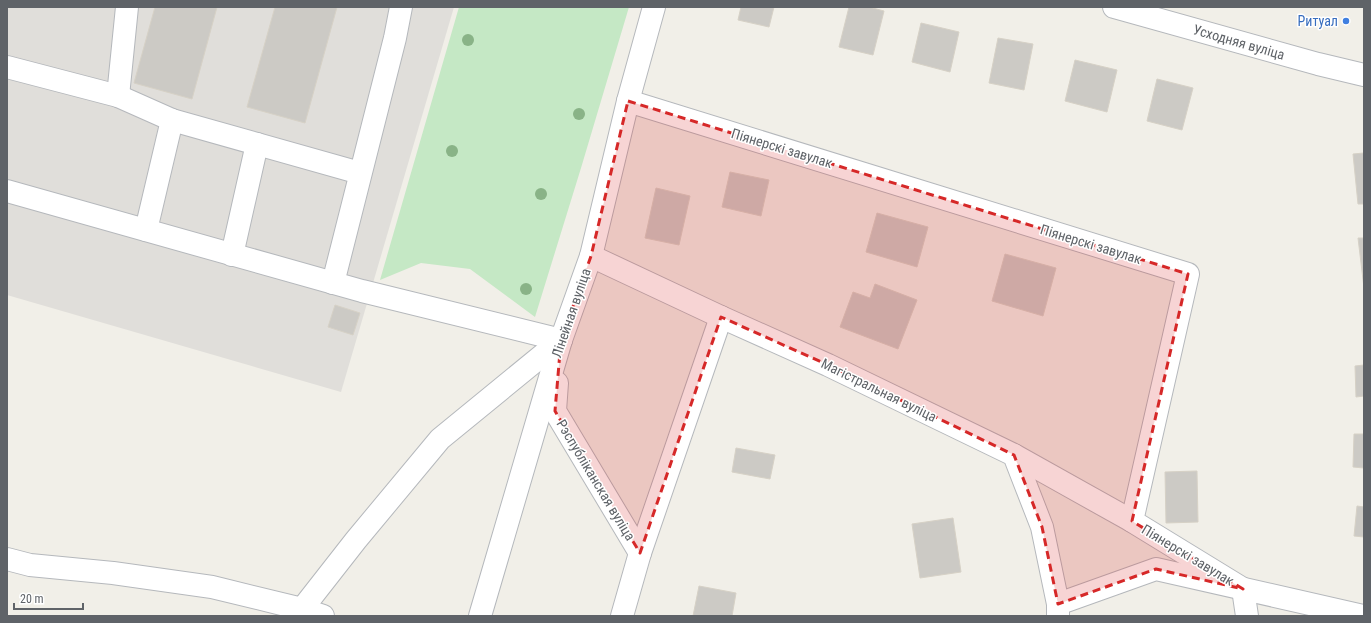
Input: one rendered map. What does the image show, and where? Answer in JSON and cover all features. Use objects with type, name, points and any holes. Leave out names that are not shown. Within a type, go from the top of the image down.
[{"type":"street","points":[[118,96],[127,7]]},
{"type":"street","points":[[333,283],[402,7]]},
{"type":"street","name":"Лінейная вуліца","points":[[480,616],[561,340],[591,256],[628,101],[654,7]]},
{"type":"street","name":"Усходняя вуліца","points":[[1114,7],[1318,64],[1364,74]]},
{"type":"street","points":[[7,67],[118,96],[172,120],[360,173]]},
{"type":"street","name":"Піянерскі завулак","points":[[628,101],[1188,274],[1132,521],[1243,589]]},
{"type":"street","points":[[146,230],[172,120]]},
{"type":"street","points":[[232,255],[257,144]]},
{"type":"street","points":[[7,191],[366,293],[561,340]]},
{"type":"street","name":"Магістральная вуліца","points":[[591,256],[828,365],[1014,455],[1132,521]]},
{"type":"street","points":[[640,553],[721,317]]},
{"type":"street","points":[[302,609],[356,540],[440,439],[561,340]]},
{"type":"street","name":"Рэспубліканская вуліца","points":[[561,340],[555,411],[640,553],[622,616]]},
{"type":"street","points":[[1014,455],[1042,527],[1058,610],[1156,569],[1363,616]]},
{"type":"street","points":[[7,559],[30,565],[113,573],[212,587],[302,609],[323,616]]},
{"type":"street","points":[[1243,589],[1247,616]]},
{"type":"highlighted area","points":[[628,101],[1188,274],[1132,521],[1243,589],[1156,569],[1058,604],[1042,527],[1014,455],[828,365],[721,317],[640,553],[555,411],[561,340],[591,256]]},
{"type":"shaded area","points":[[7,7],[454,7],[341,392],[7,295]]},
{"type":"green space","points":[[459,7],[629,7],[535,317],[470,269],[421,263],[380,280]]},
{"type":"building","points":[[155,7],[217,7],[192,99],[134,83]]},
{"type":"building","points":[[275,7],[337,7],[305,123],[247,107]]},
{"type":"building","points":[[741,7],[774,7],[769,27],[738,20]]},
{"type":"building","points":[[849,7],[869,7],[884,11],[873,55],[839,47]]},
{"type":"building","points":[[921,23],[959,32],[950,72],[912,62]]},
{"type":"building","points":[[998,38],[1033,44],[1024,90],[989,83]]},
{"type":"building","points":[[1075,60],[1117,70],[1107,112],[1065,101]]},
{"type":"building","points":[[1157,79],[1193,88],[1182,130],[1147,121]]},
{"type":"building","points":[[1364,153],[1364,204],[1358,204],[1353,154]]},
{"type":"building","points":[[730,172],[769,180],[761,216],[722,207]]},
{"type":"building","points":[[656,188],[690,196],[679,245],[645,238]]},
{"type":"building","points":[[877,213],[928,227],[917,267],[866,252]]},
{"type":"building","points":[[1358,238],[1364,238],[1364,288]]},
{"type":"building","points":[[1005,254],[1056,268],[1043,316],[992,301]]},
{"type":"building","points":[[875,284],[917,300],[898,349],[840,327],[853,292],[870,298]]},
{"type":"building","points":[[335,305],[360,313],[353,335],[328,327]]},
{"type":"building","points":[[1364,365],[1364,396],[1356,397],[1355,366]]},
{"type":"building","points":[[1354,434],[1364,434],[1364,468],[1353,467]]},
{"type":"building","points":[[736,448],[775,455],[770,479],[732,472]]},
{"type":"building","points":[[1197,471],[1198,522],[1166,523],[1165,472]]},
{"type":"building","points":[[1357,506],[1364,507],[1364,537],[1354,536]]},
{"type":"building","points":[[953,518],[961,572],[920,578],[912,524]]},
{"type":"building","points":[[699,586],[736,593],[732,616],[693,616]]},
{"type":"place","name":"Ритуал","points":[[1346,21]]}]
